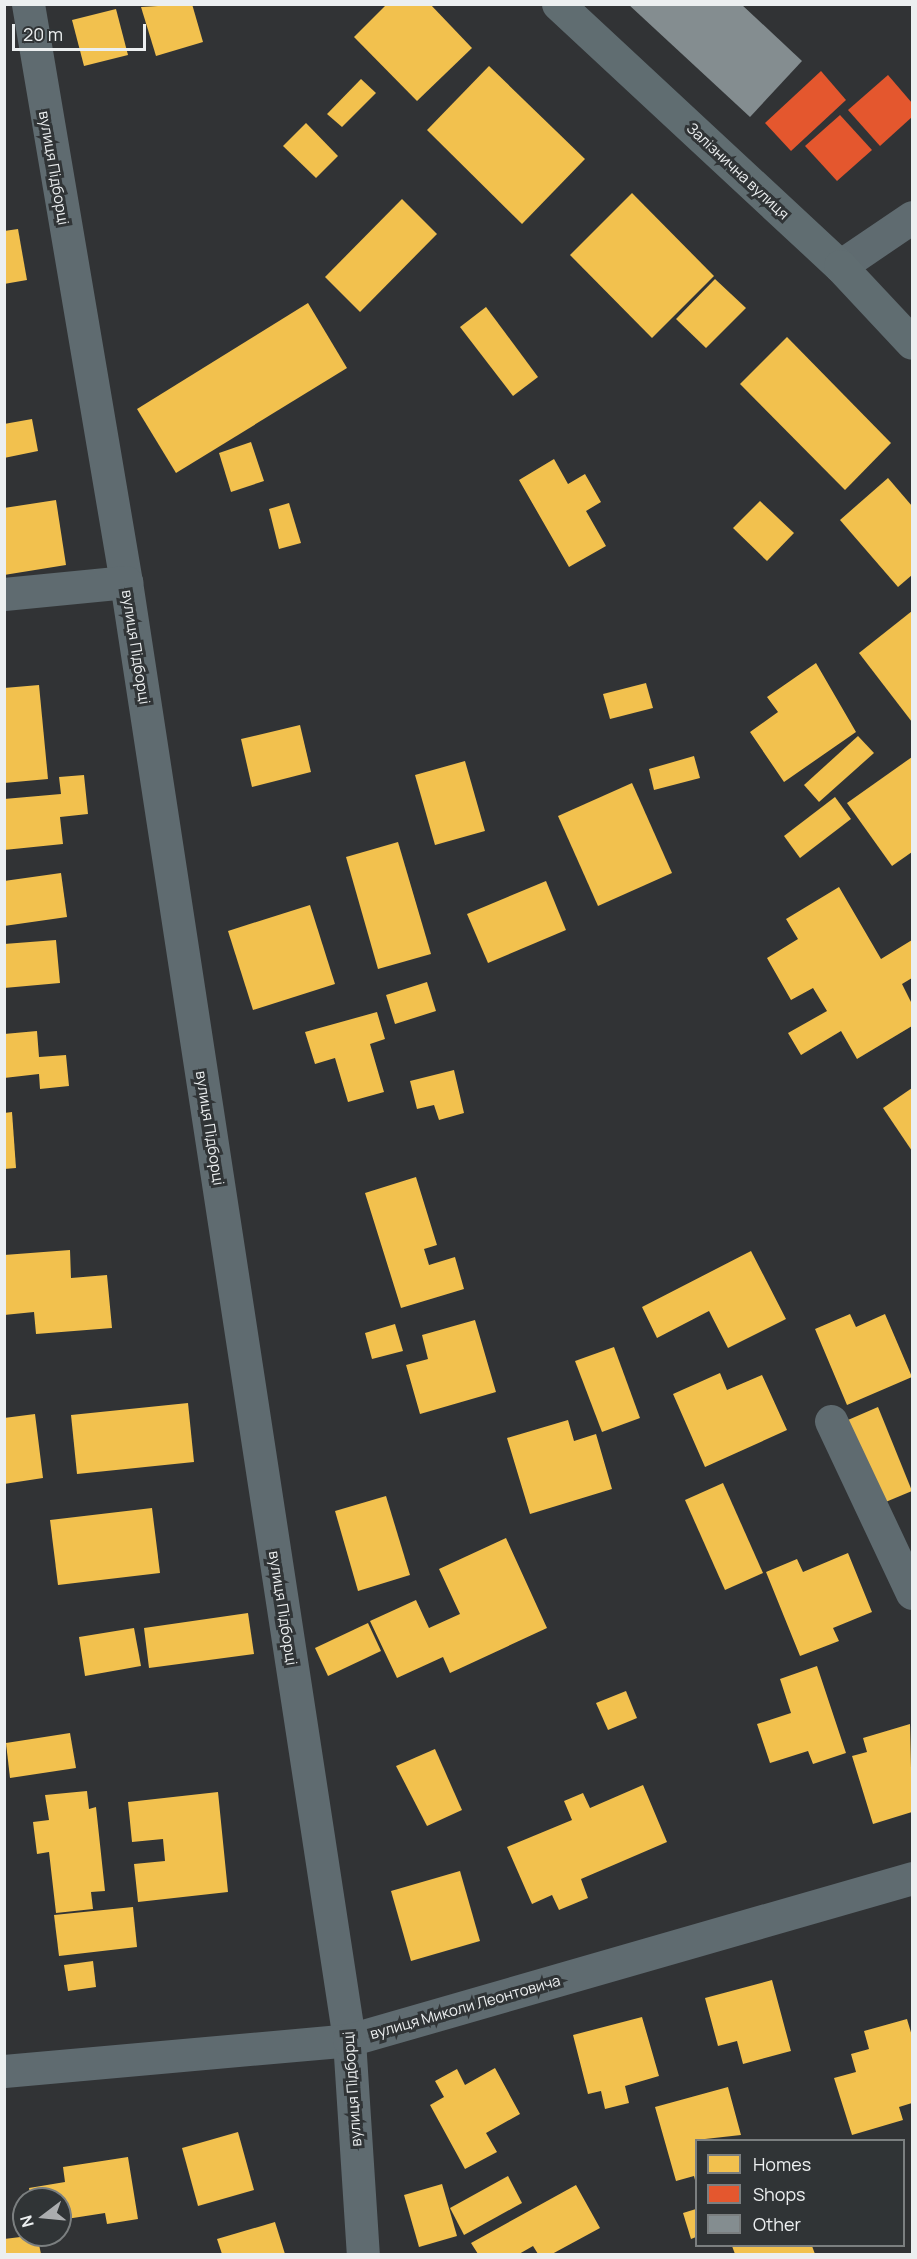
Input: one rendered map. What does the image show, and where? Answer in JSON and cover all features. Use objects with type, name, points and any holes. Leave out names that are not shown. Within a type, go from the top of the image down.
[{"type":"main road","name":"Залізнична вулиця","points":[[558,4],[840,266],[912,343]]},
{"type":"street","name":"вулиця Підборці","points":[[28,4],[18,42],[126,582],[349,2040],[363,2254]]},
{"type":"street","points":[[840,266],[912,217]]},
{"type":"street","points":[[4,594],[126,582]]},
{"type":"street","points":[[831,1421],[912,1593]]},
{"type":"street","name":"вулиця Миколи Леонтовича","points":[[4,2071],[349,2040],[912,1878]]},
{"type":"building: Homes","points":[[192,4],[203,42],[156,56],[141,7]]},
{"type":"building: Homes","points":[[387,4],[430,4],[472,48],[417,101],[354,37]]},
{"type":"building: Homes","points":[[116,9],[128,55],[84,66],[72,20]]},
{"type":"building: Homes","points":[[489,66],[585,159],[522,224],[427,130]]},
{"type":"building: Homes","points":[[361,79],[376,93],[342,127],[327,114]]},
{"type":"building: Homes","points":[[306,123],[338,156],[316,178],[283,146]]},
{"type":"building: Homes","points":[[632,193],[714,276],[652,338],[570,255]]},
{"type":"building: Homes","points":[[402,199],[437,234],[360,312],[325,277]]},
{"type":"building: Homes","points":[[18,229],[27,280],[4,284],[4,231]]},
{"type":"building: Homes","points":[[715,279],[746,308],[706,348],[676,319]]},
{"type":"building: Homes","points":[[308,303],[347,368],[176,473],[137,409]]},
{"type":"building: Homes","points":[[486,307],[538,377],[513,396],[460,327]]},
{"type":"building: Homes","points":[[787,337],[891,443],[845,490],[740,384]]},
{"type":"building: Homes","points":[[32,419],[38,451],[4,458],[4,424]]},
{"type":"building: Homes","points":[[251,442],[264,481],[231,492],[219,453]]},
{"type":"building: Homes","points":[[554,459],[568,484],[585,474],[601,502],[586,511],[606,546],[569,567],[519,480]]},
{"type":"building: Homes","points":[[888,478],[912,506],[912,575],[898,587],[840,520]]},
{"type":"building: Homes","points":[[56,500],[66,565],[4,575],[4,508]]},
{"type":"building: Homes","points":[[760,501],[794,533],[767,561],[733,528]]},
{"type":"building: Homes","points":[[289,503],[301,543],[279,549],[269,509]]},
{"type":"building: Homes","points":[[912,611],[912,722],[859,653]]},
{"type":"building: Homes","points":[[816,663],[856,732],[784,782],[750,732],[778,712],[767,697]]},
{"type":"building: Homes","points":[[646,683],[653,708],[610,719],[603,694]]},
{"type":"building: Homes","points":[[39,685],[48,779],[4,783],[4,688]]},
{"type":"building: Homes","points":[[300,725],[311,772],[252,787],[241,739]]},
{"type":"building: Homes","points":[[858,736],[874,753],[819,802],[804,785]]},
{"type":"building: Homes","points":[[694,756],[700,778],[654,790],[649,769]]},
{"type":"building: Homes","points":[[912,757],[912,852],[892,866],[847,803]]},
{"type":"building: Homes","points":[[465,761],[485,831],[435,845],[415,775]]},
{"type":"building: Homes","points":[[84,775],[88,814],[60,817],[63,844],[4,850],[4,799],[61,794],[59,777]]},
{"type":"building: Homes","points":[[632,783],[672,873],[598,906],[558,816]]},
{"type":"building: Homes","points":[[835,797],[851,819],[800,858],[784,836]]},
{"type":"building: Homes","points":[[398,842],[431,954],[378,969],[346,857]]},
{"type":"building: Homes","points":[[61,873],[67,917],[4,926],[4,881]]},
{"type":"building: Homes","points":[[546,881],[566,930],[488,963],[467,914]]},
{"type":"building: Homes","points":[[839,887],[881,959],[912,940],[912,978],[902,984],[912,1004],[912,1026],[857,1059],[841,1031],[801,1055],[788,1033],[827,1011],[813,988],[791,1000],[767,958],[798,939],[786,919]]},
{"type":"building: Homes","points":[[310,905],[335,984],[253,1010],[228,931]]},
{"type":"building: Homes","points":[[56,940],[60,983],[4,988],[4,944]]},
{"type":"building: Homes","points":[[427,982],[436,1011],[395,1024],[386,995]]},
{"type":"building: Homes","points":[[377,1012],[385,1039],[370,1044],[384,1092],[348,1102],[335,1058],[315,1064],[305,1032]]},
{"type":"building: Homes","points":[[37,1031],[39,1057],[66,1055],[69,1086],[40,1089],[39,1074],[4,1078],[4,1034]]},
{"type":"building: Homes","points":[[454,1070],[464,1113],[439,1120],[434,1105],[417,1109],[410,1081]]},
{"type":"building: Homes","points":[[912,1088],[912,1151],[883,1108]]},
{"type":"building: Homes","points":[[12,1112],[16,1168],[4,1169],[4,1113]]},
{"type":"building: Homes","points":[[416,1177],[437,1245],[424,1249],[429,1265],[455,1257],[464,1289],[401,1308],[365,1193]]},
{"type":"building: Homes","points":[[70,1250],[71,1278],[107,1275],[112,1328],[36,1334],[34,1312],[4,1315],[4,1255]]},
{"type":"building: Homes","points":[[751,1251],[786,1319],[728,1348],[709,1311],[657,1338],[642,1307]]},
{"type":"building: Homes","points":[[850,1314],[856,1327],[885,1314],[912,1377],[847,1405],[815,1329]]},
{"type":"building: Homes","points":[[475,1320],[496,1392],[420,1414],[406,1365],[428,1359],[422,1335]]},
{"type":"building: Homes","points":[[395,1324],[403,1351],[372,1359],[365,1333]]},
{"type":"building: Homes","points":[[614,1347],[640,1418],[602,1432],[575,1361]]},
{"type":"building: Homes","points":[[720,1373],[727,1390],[762,1375],[787,1430],[705,1467],[673,1394]]},
{"type":"building: Homes","points":[[188,1403],[194,1462],[77,1474],[71,1415]]},
{"type":"building: Homes","points":[[878,1407],[912,1491],[876,1506],[841,1423]]},
{"type":"building: Homes","points":[[35,1414],[43,1478],[4,1484],[4,1418]]},
{"type":"building: Homes","points":[[568,1420],[574,1441],[596,1434],[612,1489],[530,1514],[507,1438]]},
{"type":"building: Homes","points":[[723,1483],[763,1573],[725,1590],[685,1500]]},
{"type":"building: Homes","points":[[386,1496],[410,1575],[358,1591],[335,1511]]},
{"type":"building: Homes","points":[[152,1508],[160,1573],[58,1585],[50,1520]]},
{"type":"building: Homes","points":[[506,1538],[547,1628],[450,1673],[443,1657],[397,1678],[370,1621],[416,1600],[429,1628],[460,1614],[439,1569]]},
{"type":"building: Homes","points":[[848,1553],[872,1612],[833,1628],[839,1641],[800,1656],[766,1572],[797,1559],[803,1572]]},
{"type":"building: Homes","points":[[248,1613],[254,1654],[149,1668],[144,1628]]},
{"type":"building: Homes","points":[[368,1623],[381,1651],[328,1676],[315,1648]]},
{"type":"building: Homes","points":[[134,1628],[141,1666],[85,1676],[79,1637]]},
{"type":"building: Homes","points":[[817,1666],[846,1753],[813,1764],[808,1751],[770,1763],[757,1724],[791,1713],[780,1679]]},
{"type":"building: Homes","points":[[626,1691],[637,1718],[608,1730],[596,1703]]},
{"type":"building: Homes","points":[[910,1724],[912,1812],[873,1824],[852,1756],[867,1752],[863,1738]]},
{"type":"building: Homes","points":[[70,1733],[76,1768],[10,1778],[6,1743]]},
{"type":"building: Homes","points":[[435,1749],[462,1810],[427,1826],[396,1766]]},
{"type":"building: Homes","points":[[643,1785],[667,1842],[581,1879],[588,1898],[559,1910],[552,1895],[532,1904],[507,1847],[572,1820],[564,1801],[583,1793],[590,1808]]},
{"type":"building: Homes","points":[[87,1791],[89,1809],[96,1807],[105,1891],[91,1892],[93,1909],[56,1913],[49,1852],[37,1854],[33,1822],[49,1820],[45,1795]]},
{"type":"building: Homes","points":[[218,1792],[228,1892],[138,1902],[134,1864],[165,1861],[163,1839],[132,1842],[128,1802]]},
{"type":"building: Homes","points":[[460,1871],[480,1941],[411,1961],[391,1891]]},
{"type":"building: Homes","points":[[133,1907],[137,1947],[59,1956],[54,1915]]},
{"type":"building: Homes","points":[[93,1961],[96,1987],[68,1991],[64,1965]]},
{"type":"building: Homes","points":[[772,1980],[791,2051],[743,2064],[737,2041],[718,2046],[705,1998]]},
{"type":"building: Homes","points":[[642,2017],[659,2076],[625,2086],[629,2103],[605,2109],[601,2091],[588,2094],[573,2035]]},
{"type":"building: Homes","points":[[907,2019],[912,2036],[912,2103],[899,2107],[903,2120],[852,2135],[834,2078],[856,2072],[851,2054],[869,2049],[864,2031]]},
{"type":"building: Homes","points":[[495,2068],[520,2114],[486,2133],[497,2152],[465,2169],[430,2105],[444,2097],[435,2081],[457,2069],[465,2085]]},
{"type":"building: Homes","points":[[728,2087],[741,2135],[695,2139],[695,2180],[694,2176],[676,2181],[655,2107]]},
{"type":"building: Homes","points":[[238,2132],[254,2190],[198,2206],[182,2148]]},
{"type":"building: Homes","points":[[128,2157],[138,2219],[107,2224],[105,2213],[72,2218],[72,2187],[35,2187],[65,2182],[63,2167]]},
{"type":"building: Homes","points":[[508,2176],[522,2203],[464,2235],[450,2208]]},
{"type":"building: Homes","points":[[442,2184],[457,2236],[419,2247],[404,2195]]},
{"type":"building: Homes","points":[[576,2185],[600,2228],[552,2254],[538,2254],[533,2246],[519,2254],[478,2254],[471,2243]]},
{"type":"building: Homes","points":[[695,2209],[695,2237],[691,2239],[683,2213]]},
{"type":"building: Homes","points":[[275,2222],[285,2254],[222,2254],[217,2239]]},
{"type":"building: Homes","points":[[12,2238],[12,2247],[40,2247],[41,2254],[4,2254],[4,2239]]},
{"type":"building: Homes","points":[[732,2247],[812,2247],[815,2254],[735,2254]]},
{"type":"building: Shops","points":[[821,71],[846,100],[791,151],[765,123]]},
{"type":"building: Shops","points":[[888,75],[912,103],[912,117],[880,146],[848,110]]},
{"type":"building: Shops","points":[[840,115],[872,150],[837,181],[805,146]]},
{"type":"building: Other","points":[[628,4],[741,4],[802,61],[750,117]]}]
